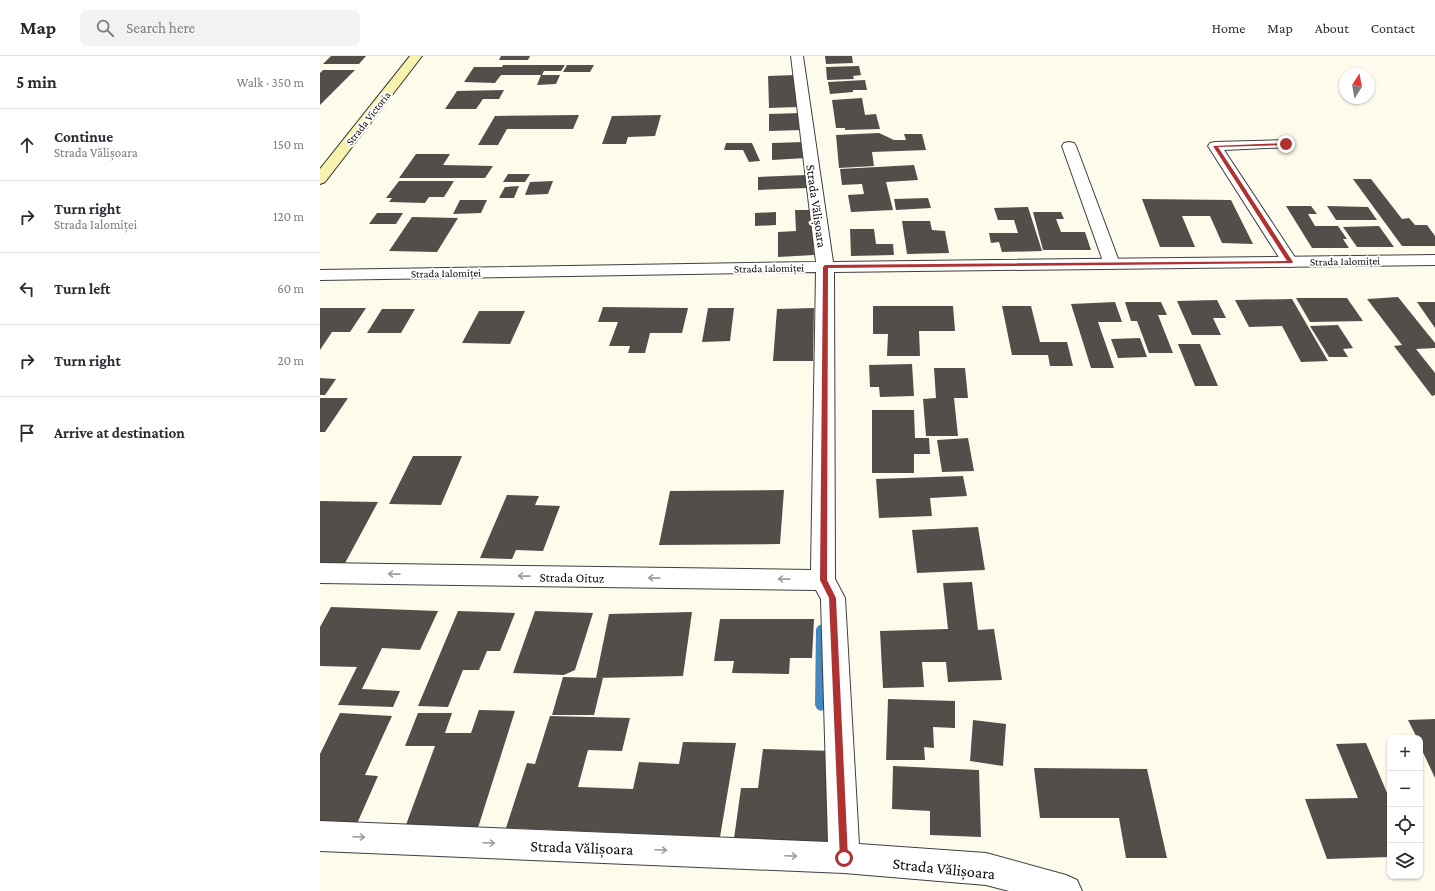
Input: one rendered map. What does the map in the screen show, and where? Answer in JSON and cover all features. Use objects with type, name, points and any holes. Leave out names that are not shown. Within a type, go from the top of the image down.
[{"type":"street","name":"Strada Victoria","points":[[320,180],[416,56]]},
{"type":"street","name":"Strada Vălișoara","points":[[797,56],[825,267],[823,580],[833,598],[844,858]]},
{"type":"street","name":"Strada Ialomiței","points":[[320,275],[825,267],[1435,260]]},
{"type":"street","name":"Strada Oituz","points":[[320,574],[823,580]]},
{"type":"street","name":"Strada Vălișoara","points":[[320,836],[844,858],[986,869],[1066,891]]},
{"type":"lane","points":[[1286,144],[1215,146],[1290,262]]},
{"type":"lane","points":[[1069,146],[1112,264]]},
{"type":"building","points":[[331,56],[366,56],[359,64],[323,64]]},
{"type":"building","points":[[501,56],[530,56],[528,60],[499,60]]},
{"type":"building","points":[[825,56],[852,56],[853,63],[826,64]]},
{"type":"building","points":[[503,65],[565,65],[561,71],[544,71],[542,75],[501,75],[495,83],[464,82],[474,67],[502,67]]},
{"type":"building","points":[[567,65],[594,65],[590,72],[563,72]]},
{"type":"building","points":[[859,66],[861,75],[853,76],[854,79],[827,80],[826,67]]},
{"type":"building","points":[[323,70],[355,70],[320,105],[320,73]]},
{"type":"building","points":[[541,75],[560,75],[556,84],[537,85]]},
{"type":"building","points":[[795,75],[798,107],[769,108],[768,76]]},
{"type":"building","points":[[865,80],[867,90],[853,90],[853,92],[830,94],[828,82]]},
{"type":"building","points":[[504,90],[499,99],[483,99],[476,109],[445,109],[457,91]]},
{"type":"building","points":[[862,98],[865,115],[876,114],[880,129],[845,130],[845,128],[836,128],[832,100]]},
{"type":"building","points":[[801,113],[802,130],[769,131],[769,114]]},
{"type":"building","points":[[579,115],[573,129],[507,129],[498,145],[478,145],[495,116]]},
{"type":"building","points":[[661,115],[655,136],[628,137],[626,144],[602,144],[612,116]]},
{"type":"building","points":[[879,133],[894,140],[906,140],[904,134],[922,134],[926,150],[872,152],[874,166],[839,168],[836,135]]},
{"type":"building","points":[[804,142],[806,158],[772,160],[772,143]]},
{"type":"building","points":[[726,143],[752,143],[760,161],[749,162],[743,150],[724,150]]},
{"type":"building","points":[[416,154],[450,154],[443,165],[493,166],[485,178],[399,178]]},
{"type":"building","points":[[914,165],[918,180],[886,182],[893,210],[851,212],[848,195],[864,194],[862,184],[842,185],[840,169]]},
{"type":"building","points":[[508,174],[530,174],[525,182],[503,182]]},
{"type":"building","points":[[806,175],[807,188],[758,190],[758,177]]},
{"type":"building","points":[[1353,179],[1371,179],[1402,219],[1409,218],[1415,225],[1427,225],[1435,236],[1435,246],[1402,246]]},
{"type":"building","points":[[399,181],[454,181],[444,197],[429,197],[425,203],[389,202],[392,198],[386,198]]},
{"type":"building","points":[[553,181],[548,194],[525,195],[530,182]]},
{"type":"building","points":[[519,186],[514,198],[499,198],[505,187]]},
{"type":"building","points":[[928,198],[931,208],[896,210],[894,199]]},
{"type":"building","points":[[1142,199],[1231,200],[1253,244],[1222,243],[1210,216],[1182,216],[1195,247],[1160,247]]},
{"type":"building","points":[[460,200],[487,200],[481,213],[453,214]]},
{"type":"building","points":[[1286,206],[1311,206],[1317,214],[1308,214],[1315,226],[1338,226],[1347,239],[1343,239],[1349,248],[1312,248]]},
{"type":"building","points":[[1327,206],[1368,207],[1377,220],[1336,220]]},
{"type":"building","points":[[1028,207],[1042,251],[1002,252],[999,242],[991,243],[989,233],[1018,233],[1014,220],[998,220],[994,208]]},
{"type":"building","points":[[795,210],[811,210],[814,255],[778,257],[778,232],[796,231]]},
{"type":"building","points":[[776,212],[776,225],[755,226],[755,213]]},
{"type":"building","points":[[1033,212],[1061,212],[1064,219],[1056,219],[1061,232],[1085,232],[1091,250],[1043,250]]},
{"type":"building","points":[[377,213],[403,213],[396,224],[369,224]]},
{"type":"building","points":[[412,217],[458,218],[437,252],[389,251]]},
{"type":"building","points":[[902,221],[930,221],[932,230],[945,231],[949,253],[907,254]]},
{"type":"building","points":[[1379,226],[1394,247],[1357,247],[1343,227]]},
{"type":"building","points":[[850,229],[874,229],[876,244],[893,244],[894,255],[851,256]]},
{"type":"building","points":[[1398,297],[1435,343],[1435,348],[1416,349],[1435,373],[1435,395],[1432,396],[1394,346],[1402,345],[1367,299]]},
{"type":"building","points":[[1296,298],[1347,298],[1363,321],[1310,322]]},
{"type":"building","points":[[1292,299],[1328,361],[1301,362],[1282,326],[1249,327],[1235,300]]},
{"type":"building","points":[[1217,300],[1226,318],[1213,318],[1221,335],[1192,335],[1177,301]]},
{"type":"building","points":[[1115,302],[1122,322],[1098,322],[1114,368],[1091,368],[1071,304]]},
{"type":"building","points":[[1125,302],[1161,302],[1167,315],[1158,315],[1173,353],[1149,353],[1137,321],[1131,321]]},
{"type":"building","points":[[1417,302],[1435,302],[1435,328]]},
{"type":"building","points":[[873,306],[953,306],[955,331],[919,331],[920,356],[887,356],[888,334],[873,334]]},
{"type":"building","points":[[1002,306],[1031,306],[1040,342],[1067,342],[1073,366],[1050,366],[1048,355],[1012,355]]},
{"type":"building","points":[[603,307],[688,308],[682,333],[650,333],[645,353],[628,353],[630,346],[609,346],[618,322],[598,322]]},
{"type":"building","points":[[320,308],[366,308],[350,332],[332,332],[320,350]]},
{"type":"building","points":[[708,308],[734,308],[730,341],[702,342]]},
{"type":"building","points":[[814,308],[813,361],[773,361],[777,309]]},
{"type":"building","points":[[382,309],[415,309],[401,333],[367,333]]},
{"type":"building","points":[[479,311],[525,311],[510,344],[462,343]]},
{"type":"building","points":[[1338,325],[1353,348],[1343,349],[1348,357],[1329,357],[1310,326]]},
{"type":"building","points":[[1140,338],[1147,357],[1118,358],[1111,339]]},
{"type":"building","points":[[1178,344],[1200,344],[1218,386],[1195,386]]},
{"type":"building","points":[[912,364],[914,396],[880,397],[879,387],[870,387],[869,365]]},
{"type":"building","points":[[934,368],[965,368],[968,398],[954,398],[958,436],[926,436],[923,399],[936,398]]},
{"type":"building","points":[[320,378],[336,379],[325,395],[320,395]]},
{"type":"building","points":[[320,398],[348,398],[325,432],[320,432]]},
{"type":"building","points":[[872,410],[914,410],[915,438],[929,438],[930,454],[914,454],[914,473],[872,473]]},
{"type":"building","points":[[968,438],[974,471],[942,472],[937,440]]},
{"type":"building","points":[[413,456],[462,456],[441,505],[389,504]]},
{"type":"building","points":[[963,476],[967,496],[930,498],[932,516],[879,518],[876,479]]},
{"type":"building","points":[[784,490],[780,544],[659,545],[670,491]]},
{"type":"building","points":[[507,495],[539,496],[535,505],[560,506],[543,551],[516,550],[512,559],[480,558]]},
{"type":"building","points":[[320,501],[378,502],[344,565],[320,565]]},
{"type":"building","points":[[978,527],[985,570],[917,573],[912,530]]},
{"type":"building","points":[[972,582],[978,630],[994,629],[1002,680],[948,682],[946,662],[922,662],[924,687],[883,688],[880,631],[948,629],[943,583]]},
{"type":"building","points":[[331,607],[438,611],[420,650],[382,648],[362,689],[400,691],[393,707],[338,705],[357,667],[320,666],[320,627]]},
{"type":"building","points":[[458,611],[515,613],[500,651],[487,651],[479,670],[463,670],[448,707],[418,706]]},
{"type":"building","points":[[535,611],[593,613],[575,670],[564,675],[513,673]]},
{"type":"building","points":[[692,612],[683,676],[596,678],[609,614]]},
{"type":"building","points":[[720,619],[814,619],[812,658],[790,658],[789,674],[732,673],[734,661],[714,661]]},
{"type":"building","points":[[563,677],[603,678],[594,715],[552,715]]},
{"type":"building","points":[[888,699],[955,701],[955,728],[933,727],[934,748],[924,747],[925,760],[886,760]]},
{"type":"building","points":[[479,710],[515,711],[476,834],[403,833],[435,746],[405,746],[418,713],[452,713],[445,733],[471,733]]},
{"type":"building","points":[[340,713],[392,716],[365,775],[378,776],[356,826],[320,824],[320,754]]},
{"type":"building","points":[[550,716],[630,718],[622,751],[588,750],[578,787],[633,789],[639,762],[679,764],[683,742],[736,743],[720,837],[506,828],[527,763],[535,764]]},
{"type":"building","points":[[1435,719],[1435,778],[1423,752],[1423,735],[1416,735],[1408,720]]},
{"type":"building","points":[[973,720],[1006,724],[1003,766],[970,761]]},
{"type":"building","points":[[1366,743],[1387,793],[1387,857],[1327,859],[1305,799],[1358,798],[1336,744]]},
{"type":"building","points":[[763,749],[835,751],[829,849],[733,846],[741,788],[758,788]]},
{"type":"building","points":[[893,766],[979,770],[981,837],[930,835],[930,811],[892,809]]},
{"type":"building","points":[[1034,768],[1147,769],[1167,858],[1126,858],[1119,818],[1040,818]]},
{"type":"waterway","points":[[821,705],[822,629]]},
{"type":"route","points":[[844,858],[833,598],[823,580],[825,267],[1290,262],[1215,146],[1286,144]]}]
